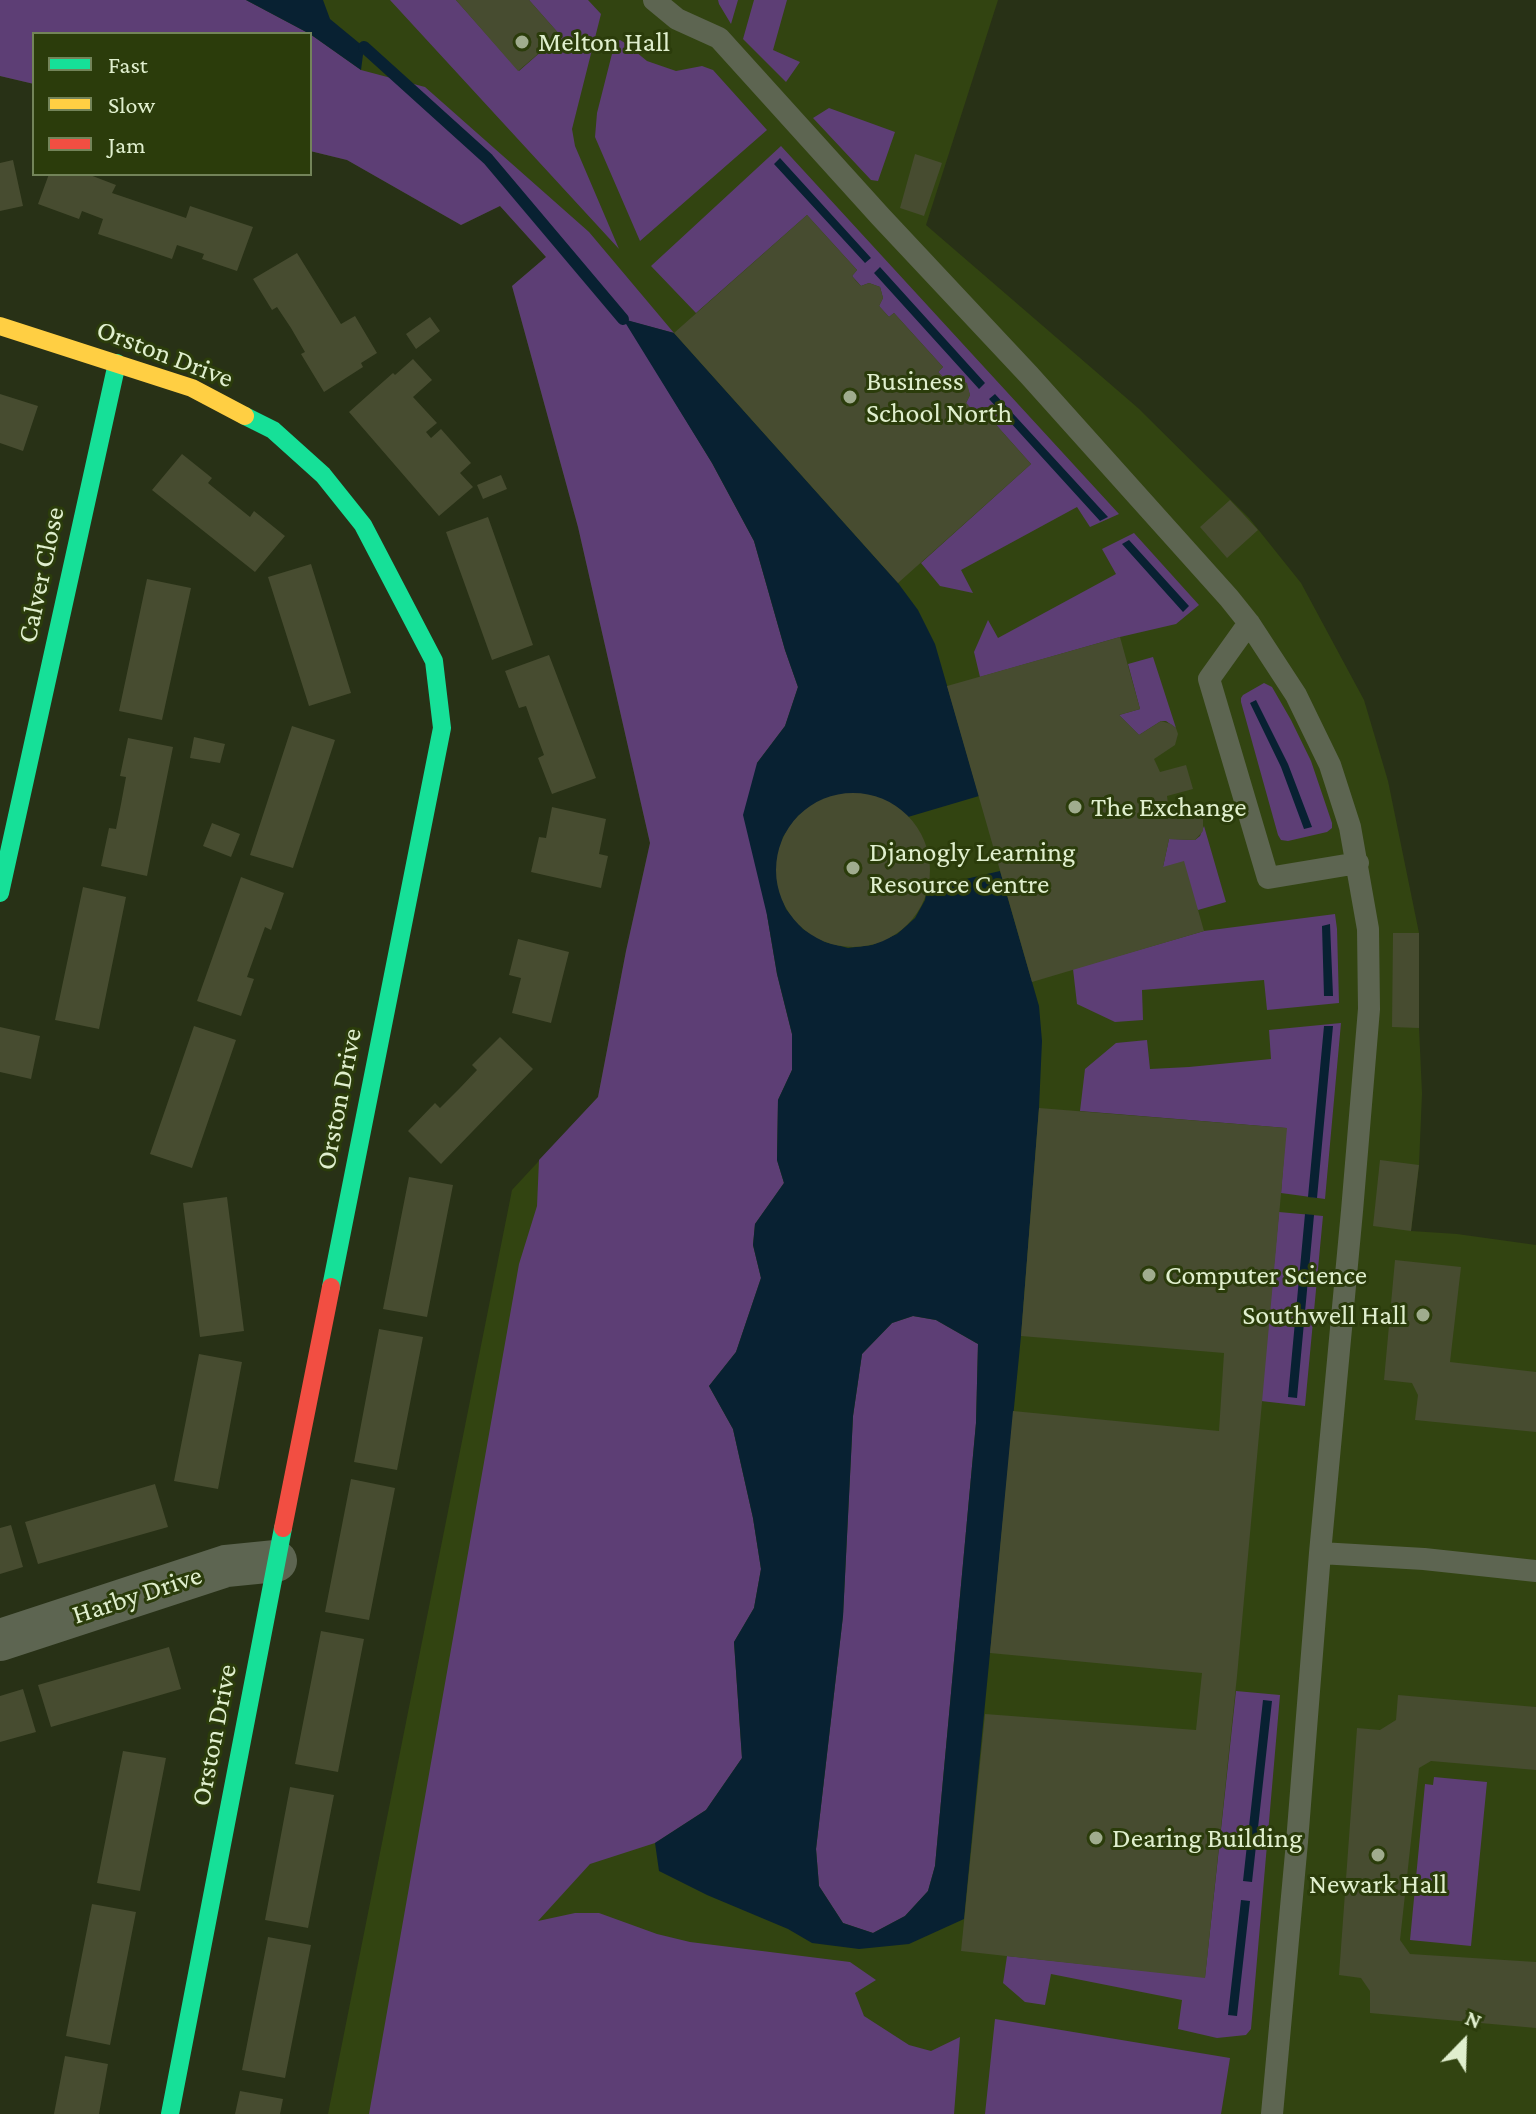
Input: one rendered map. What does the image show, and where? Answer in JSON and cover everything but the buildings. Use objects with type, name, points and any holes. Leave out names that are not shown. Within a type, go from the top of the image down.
[{"type":"street","name":"Orston Drive","points":[[0,326],[192,388],[273,430],[323,475],[363,525],[434,661],[442,728],[276,1561],[170,2114]]},
{"type":"street","name":"Calver Close","points":[[0,893],[117,363]]},
{"type":"street","name":"Harby Drive","points":[[0,1640],[226,1566],[276,1561]]},
{"type":"lane","points":[[654,0],[680,9],[719,38],[1229,598],[1296,695],[1330,765],[1350,827],[1368,929],[1369,1009],[1272,2114]]},
{"type":"lane","points":[[1249,623],[1209,679],[1268,878],[1358,863]]},
{"type":"lane","points":[[1320,1553],[1424,1559],[1536,1571]]},
{"type":"shaded area","points":[[0,0],[998,0],[926,225],[1138,408],[1249,518],[1301,583],[1364,700],[1388,781],[1419,933],[1422,1093],[1419,1165],[1411,1231],[1536,1245],[1536,2114],[328,2114],[512,1190],[598,1097],[650,843],[578,527],[512,286],[546,257],[500,206],[461,225],[347,160],[312,151],[312,32],[32,32],[32,84],[0,76]]},
{"type":"shaded area","points":[[0,0],[246,0],[306,32],[32,32],[32,84],[0,76]]},
{"type":"shaded area","points":[[390,0],[456,0],[519,71],[560,35],[529,0],[588,0],[601,14],[572,129],[575,146],[619,249]]},
{"type":"shaded area","points":[[718,0],[738,0],[731,24],[719,4]]},
{"type":"shaded area","points":[[754,0],[787,0],[773,50],[800,62],[786,82],[743,39]]},
{"type":"shaded area","points":[[312,35],[361,70],[425,87],[589,232],[674,333],[625,320],[712,463],[754,541],[798,687],[785,726],[757,763],[767,915],[792,1034],[792,1070],[778,1100],[777,1160],[784,1183],[755,1224],[753,1245],[761,1278],[736,1352],[709,1386],[733,1429],[761,1569],[754,1608],[734,1642],[742,1758],[706,1810],[655,1843],[590,1864],[538,1921],[575,1913],[599,1913],[690,1942],[850,1962],[876,1980],[855,1993],[864,2016],[909,2045],[931,2051],[960,2037],[954,2114],[369,2114],[519,1264],[537,1206],[539,1160],[598,1097],[650,843],[578,527],[512,286],[546,257],[500,206],[461,225],[347,160],[312,151]]},
{"type":"shaded area","points":[[620,40],[647,61],[676,71],[702,66],[713,70],[767,130],[640,241],[595,137],[597,113],[615,42]]},
{"type":"shaded area","points":[[829,108],[895,132],[878,181],[871,180],[813,118]]},
{"type":"shaded area","points":[[781,146],[1119,514],[1090,527],[1077,507],[961,570],[973,593],[940,586],[921,563],[1031,464],[981,408],[975,413],[966,403],[970,395],[966,383],[956,379],[948,382],[938,372],[943,367],[894,313],[889,317],[879,306],[883,298],[880,287],[869,283],[861,286],[852,276],[857,270],[807,215],[696,313],[651,266]]},
{"type":"shaded area","points":[[1134,533],[1199,605],[1176,624],[980,677],[974,652],[988,620],[998,638],[1116,574],[1102,549]]},
{"type":"shaded area","points":[[1153,657],[1176,728],[1161,721],[1139,735],[1119,715],[1140,709],[1128,664]]},
{"type":"shaded area","points":[[1264,683],[1272,687],[1311,761],[1332,823],[1332,828],[1327,832],[1288,841],[1281,840],[1278,835],[1241,702],[1243,695]]},
{"type":"shaded area","points":[[1204,826],[1226,902],[1198,910],[1163,867],[1169,839],[1195,840]]},
{"type":"shaded area","points":[[1335,914],[1339,1003],[1267,1010],[1264,980],[1142,990],[1143,1020],[1115,1022],[1077,1004],[1073,969],[1204,931]]},
{"type":"shaded area","points":[[1341,1023],[1325,1199],[1281,1193],[1286,1128],[1080,1111],[1085,1069],[1116,1043],[1147,1040],[1150,1069],[1189,1067],[1271,1059],[1269,1030]]},
{"type":"shaded area","points":[[1279,1212],[1323,1216],[1305,1406],[1261,1401]]},
{"type":"shaded area","points":[[913,1316],[936,1320],[978,1344],[976,1423],[935,1866],[928,1891],[905,1916],[873,1933],[843,1923],[819,1886],[816,1849],[843,1616],[853,1416],[862,1354],[892,1323]]},
{"type":"shaded area","points":[[1236,1691],[1280,1695],[1251,2029],[1246,2035],[1217,2038],[1178,2029],[1182,2000],[1051,1974],[1045,2005],[1025,2002],[1003,1983],[1007,1956],[1205,1977]]},
{"type":"shaded area","points":[[1434,1777],[1487,1782],[1471,1946],[1410,1940],[1425,1784],[1433,1785]]},
{"type":"shaded area","points":[[995,2019],[1230,2058],[1221,2114],[985,2114]]},
{"type":"water","points":[[246,0],[323,0],[330,19],[364,47],[361,70],[312,35],[312,32],[306,32]]},
{"type":"water","points":[[780,158],[871,258],[865,263],[774,164]]},
{"type":"water","points":[[880,267],[985,383],[979,389],[874,273]]},
{"type":"water","points":[[623,319],[674,333],[898,583],[918,610],[935,644],[979,796],[908,817],[895,806],[873,796],[848,794],[820,801],[798,816],[783,837],[777,862],[778,886],[786,909],[803,929],[825,942],[848,948],[872,945],[897,934],[915,918],[925,900],[927,888],[1000,871],[1039,1006],[1042,1041],[1039,1108],[1021,1336],[964,1919],[909,1944],[859,1949],[812,1943],[788,1929],[659,1871],[655,1843],[706,1810],[742,1758],[734,1642],[754,1608],[761,1569],[733,1429],[709,1386],[736,1352],[761,1278],[753,1245],[755,1224],[784,1183],[777,1160],[778,1100],[792,1070],[792,1034],[743,815],[757,763],[785,726],[798,687],[754,541],[712,463]],"holes":[[[913,1316],[936,1320],[978,1344],[976,1423],[935,1866],[928,1891],[905,1916],[873,1933],[843,1923],[819,1886],[816,1849],[843,1616],[853,1416],[862,1354],[892,1323]]]},
{"type":"water","points":[[995,394],[1108,517],[1100,521],[989,399]]},
{"type":"water","points":[[1129,540],[1189,606],[1183,612],[1122,544]]},
{"type":"water","points":[[1256,700],[1288,764],[1312,827],[1304,829],[1281,767],[1250,703]]},
{"type":"water","points":[[1330,924],[1333,996],[1324,996],[1322,926]]},
{"type":"water","points":[[1324,1026],[1333,1026],[1317,1198],[1308,1197]]},
{"type":"water","points":[[1305,1214],[1314,1215],[1297,1398],[1288,1397]]},
{"type":"water","points":[[1263,1700],[1272,1701],[1252,1882],[1243,1881]]},
{"type":"water","points":[[1241,1900],[1250,1901],[1237,2016],[1228,2015]]},
{"type":"waterway","points":[[364,47],[488,159],[623,319]]},
{"type":"traffic: fast","points":[[0,893],[117,363]]},
{"type":"traffic: fast","points":[[245,416],[273,430],[323,475],[363,525],[434,661],[442,728],[331,1287]]},
{"type":"traffic: fast","points":[[170,2114],[283,1528]]},
{"type":"traffic: slow","points":[[0,326],[192,388],[245,416]]},
{"type":"traffic: jam","points":[[283,1528],[331,1287]]},
{"type":"place","name":"Melton Hall","points":[[522,42]]},
{"type":"place","name":"Business School North","points":[[850,397]]},
{"type":"place","name":"The Exchange","points":[[1075,807]]},
{"type":"place","name":"Djanogly Learning Resource Centre","points":[[853,868]]},
{"type":"place","name":"Computer Science","points":[[1149,1275]]},
{"type":"place","name":"Southwell Hall","points":[[1423,1315]]},
{"type":"place","name":"Dearing Building","points":[[1096,1838]]},
{"type":"place","name":"Newark Hall","points":[[1378,1855]]}]
